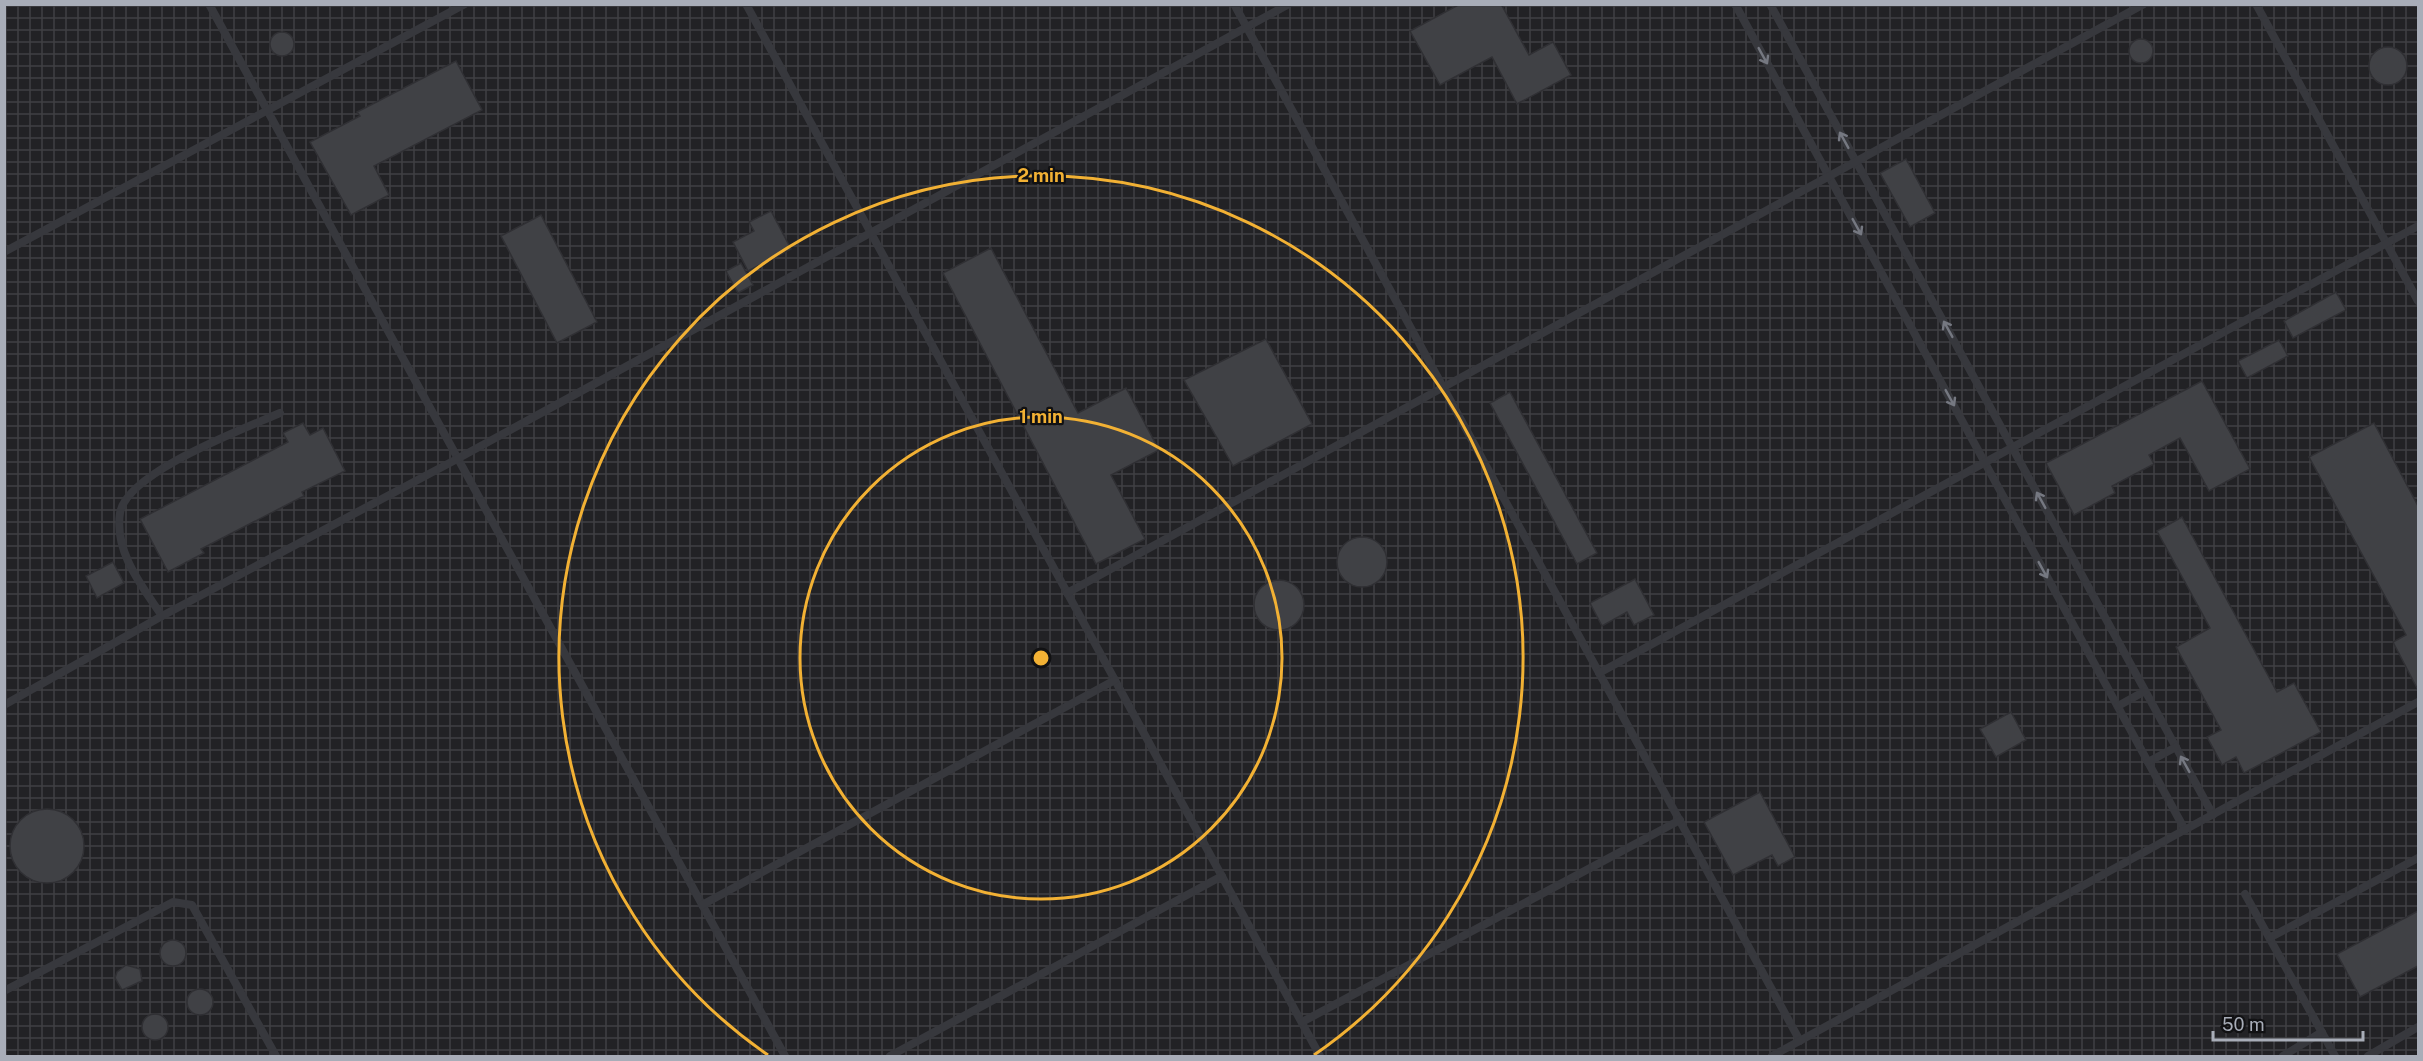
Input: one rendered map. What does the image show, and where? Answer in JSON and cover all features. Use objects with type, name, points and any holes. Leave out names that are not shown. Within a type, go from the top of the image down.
[{"type":"lane","points":[[209,4],[785,1056]]},
{"type":"lane","points":[[4,252],[465,4]]},
{"type":"lane","points":[[746,4],[1320,1056]]},
{"type":"lane","points":[[1234,4],[1800,1041]]},
{"type":"lane","points":[[4,705],[162,616],[457,459],[1289,4]]},
{"type":"lane","points":[[1736,4],[2185,830]]},
{"type":"lane","points":[[1770,4],[2213,815]]},
{"type":"lane","points":[[1067,593],[2144,4]]},
{"type":"lane","points":[[2256,4],[2418,301]]},
{"type":"lane","points":[[1599,673],[2418,226]]},
{"type":"lane","points":[[162,616],[128,565],[121,535],[120,512],[127,499],[164,466],[280,413]]},
{"type":"lane","points":[[702,905],[1115,680]]},
{"type":"lane","points":[[2118,706],[2145,691]]},
{"type":"lane","points":[[1772,1056],[2418,702]]},
{"type":"lane","points":[[2148,762],[2176,747]]},
{"type":"lane","points":[[1302,1022],[1680,820]]},
{"type":"lane","points":[[2271,937],[2418,858]]},
{"type":"lane","points":[[890,1056],[1222,876]]},
{"type":"lane","points":[[2246,894],[2335,1056]]},
{"type":"lane","points":[[4,991],[173,902],[192,905],[276,1056]]},
{"type":"lane","points":[[2368,1056],[2418,1027]]},
{"type":"lane","points":[[2283,1056],[2322,1032]]},
{"type":"shaded area","points":[[5,5],[2418,5],[2418,1056],[5,1056]]},
{"type":"building","points":[[1460,4],[1501,4],[1529,55],[1553,42],[1571,75],[1517,104],[1492,57],[1440,85],[1410,31]]},
{"type":"building","points":[[282,32],[287,33],[293,39],[293,49],[287,55],[282,56],[277,55],[271,49],[270,44],[271,39],[277,33]]},
{"type":"building","points":[[2141,39],[2150,42],[2153,51],[2150,60],[2141,63],[2132,60],[2129,51],[2132,42]]},
{"type":"building","points":[[2388,47],[2401,53],[2407,66],[2401,79],[2388,85],[2375,79],[2369,66],[2375,53]]},
{"type":"building","points":[[456,61],[482,110],[374,166],[389,195],[351,215],[310,142],[360,116],[357,112]]},
{"type":"building","points":[[1906,159],[1935,213],[1910,227],[1880,173]]},
{"type":"building","points":[[771,211],[791,249],[748,271],[733,242],[754,231],[749,222]]},
{"type":"building","points":[[541,215],[597,322],[557,343],[501,236]]},
{"type":"building","points":[[991,248],[1078,413],[1126,388],[1159,450],[1111,475],[1145,539],[1096,564],[943,273]]},
{"type":"building","points":[[741,263],[753,285],[738,293],[726,271]]},
{"type":"building","points":[[2336,292],[2346,310],[2293,338],[2284,321]]},
{"type":"building","points":[[1266,339],[1312,424],[1233,466],[1184,380]]},
{"type":"building","points":[[2279,340],[2288,356],[2247,378],[2238,361]]},
{"type":"building","points":[[2202,381],[2250,469],[2209,491],[2180,438],[2149,455],[2154,464],[2112,486],[2115,493],[2074,515],[2046,463]]},
{"type":"building","points":[[1510,392],[1597,553],[1577,564],[1490,403]]},
{"type":"building","points":[[303,423],[310,435],[323,428],[345,471],[302,492],[304,496],[201,549],[204,553],[168,572],[140,519],[288,442],[283,433]]},
{"type":"building","points":[[2374,423],[2418,506],[2418,690],[2393,642],[2406,635],[2309,457]]},
{"type":"building","points":[[2182,517],[2277,692],[2294,683],[2321,732],[2244,773],[2236,757],[2222,765],[2207,737],[2221,730],[2176,647],[2210,628],[2157,531]]},
{"type":"building","points":[[1357,537],[1367,537],[1380,544],[1387,557],[1387,567],[1380,580],[1367,587],[1357,587],[1348,583],[1341,576],[1337,567],[1337,557],[1341,548],[1348,541]]},
{"type":"building","points":[[113,562],[124,583],[97,598],[86,576]]},
{"type":"building","points":[[1635,579],[1654,615],[1634,625],[1627,612],[1602,626],[1590,603]]},
{"type":"building","points":[[1274,580],[1284,580],[1297,587],[1304,600],[1304,610],[1297,623],[1284,630],[1274,630],[1265,626],[1258,619],[1254,610],[1254,600],[1258,591],[1265,584]]},
{"type":"building","points":[[2011,712],[2026,740],[1996,757],[1980,729]]},
{"type":"building","points":[[1760,792],[1795,857],[1778,866],[1772,855],[1733,875],[1704,822]]},
{"type":"building","points":[[47,809],[61,812],[73,820],[81,832],[84,846],[81,860],[73,872],[61,880],[47,883],[33,880],[21,872],[13,860],[10,846],[13,832],[21,820],[33,812]]},
{"type":"building","points":[[2418,911],[2418,966],[2360,997],[2337,954]]},
{"type":"building","points":[[173,940],[182,944],[186,953],[182,962],[173,966],[164,962],[160,953],[164,944]]},
{"type":"building","points":[[126,965],[140,969],[142,981],[122,990],[115,978],[117,972]]},
{"type":"building","points":[[200,989],[209,993],[213,1002],[209,1011],[200,1015],[191,1011],[187,1002],[191,993]]},
{"type":"building","points":[[155,1014],[164,1018],[168,1027],[164,1036],[155,1040],[146,1036],[142,1027],[146,1018]]}]
